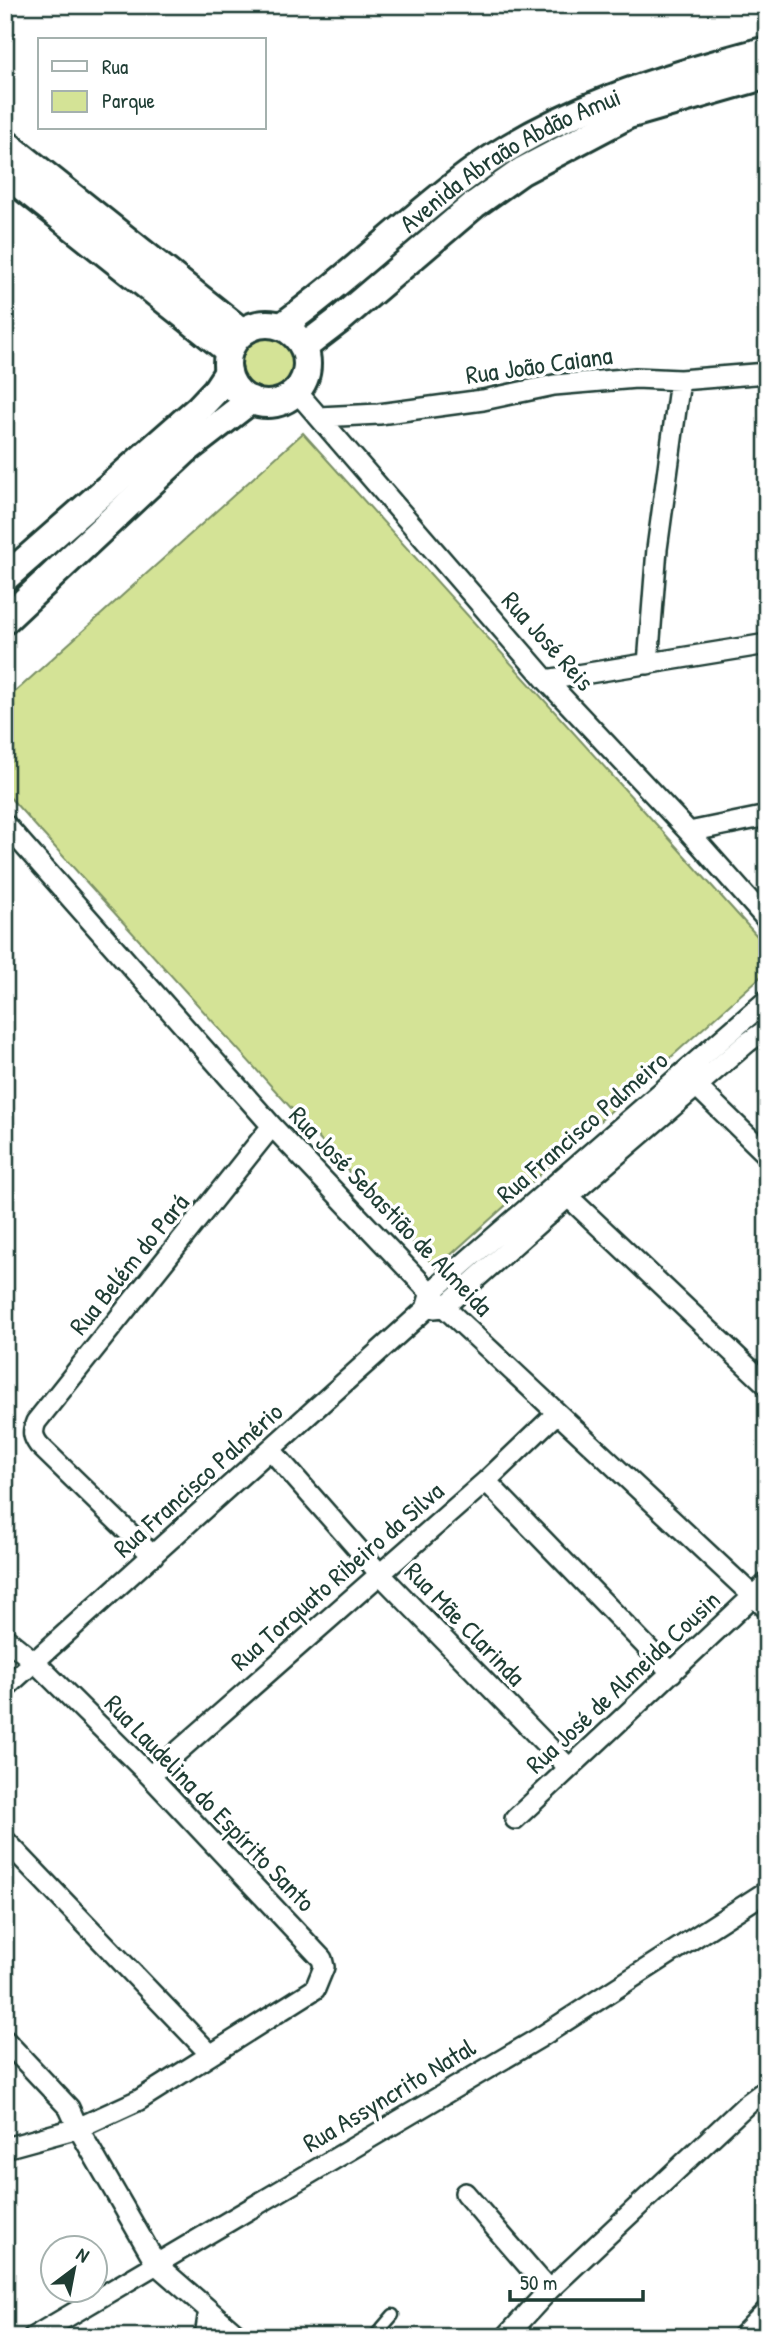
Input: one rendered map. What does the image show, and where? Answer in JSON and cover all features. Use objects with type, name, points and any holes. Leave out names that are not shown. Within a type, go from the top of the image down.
[{"type":"main road","name":"Avenida Abraão Abdão Amui","points":[[282,326],[317,302],[469,175],[523,140],[626,91],[767,50]]},
{"type":"main road","name":"Avenida Abraão Abdão Amui","points":[[304,348],[474,205],[522,171],[628,115],[767,75]]},
{"type":"main road","points":[[5,144],[233,352],[233,383],[240,393],[251,400],[270,404],[280,402],[297,392],[307,371],[307,359],[299,338],[282,326],[261,324],[233,352],[216,390],[199,408],[5,578]]},
{"type":"main road","points":[[5,173],[233,352]]},
{"type":"main road","points":[[5,620],[185,451],[251,400]]},
{"type":"street","name":"Rua João Caiana","points":[[319,417],[379,414],[483,400],[567,383],[636,378],[680,380],[767,373]]},
{"type":"street","points":[[648,664],[657,549],[680,380]]},
{"type":"street","name":"Rua José Reis","points":[[297,392],[546,680],[689,832],[767,920]]},
{"type":"street","points":[[546,680],[767,644]]},
{"type":"street","points":[[689,832],[767,816]]},
{"type":"street","name":"Rua José Sebastião de Almeida","points":[[5,824],[272,1126],[434,1303],[762,1596]]},
{"type":"street","name":"Rua Francisco Palmeiro","points":[[434,1303],[690,1081],[764,1007]]},
{"type":"street","name":"Rua Francisco Palmeiro","points":[[690,1081],[767,1029]]},
{"type":"street","points":[[690,1081],[767,1155]]},
{"type":"street","name":"Rua Belém do Pará","points":[[153,1556],[39,1445],[33,1437],[36,1422],[272,1126]]},
{"type":"street","points":[[562,1191],[767,1385]]},
{"type":"street","name":"Rua Francisco Palmério","points":[[5,1688],[434,1303]]},
{"type":"street","name":"Rua Torquato Ribeiro da Silva","points":[[150,1776],[486,1481],[556,1413]]},
{"type":"street","name":"Rua Mãe Clarinda","points":[[271,1450],[380,1574],[569,1768]]},
{"type":"street","points":[[486,1481],[672,1673]]},
{"type":"street","name":"Rua José de Almeida Cousin","points":[[515,1819],[672,1673],[762,1596]]},
{"type":"street","name":"Rua Laudelina do Espírito Santo","points":[[5,1638],[35,1662],[150,1776],[322,1959],[322,1976],[315,1989],[211,2054]]},
{"type":"street","points":[[5,1840],[211,2054],[139,2100],[78,2128],[5,2148]]},
{"type":"street","name":"Rua Assyncrito Natal","points":[[33,2337],[389,2124],[539,2038],[767,1891]]},
{"type":"street","points":[[5,2040],[69,2108],[157,2265],[240,2337]]},
{"type":"street","points":[[506,2337],[549,2290],[747,2104],[767,2089]]},
{"type":"street","points":[[465,2193],[549,2290]]},
{"type":"street","points":[[740,2337],[767,2309]]},
{"type":"street","points":[[205,2337],[209,2310]]},
{"type":"lane","points":[[374,2337],[393,2315]]},
{"type":"green space","points":[[261,331],[273,331],[290,340],[297,351],[297,375],[290,386],[273,395],[261,395],[249,390],[240,381],[235,369],[235,357],[240,345],[249,336]]},
{"type":"green space","points":[[303,433],[767,947],[767,971],[436,1268],[5,792],[5,701]]}]
